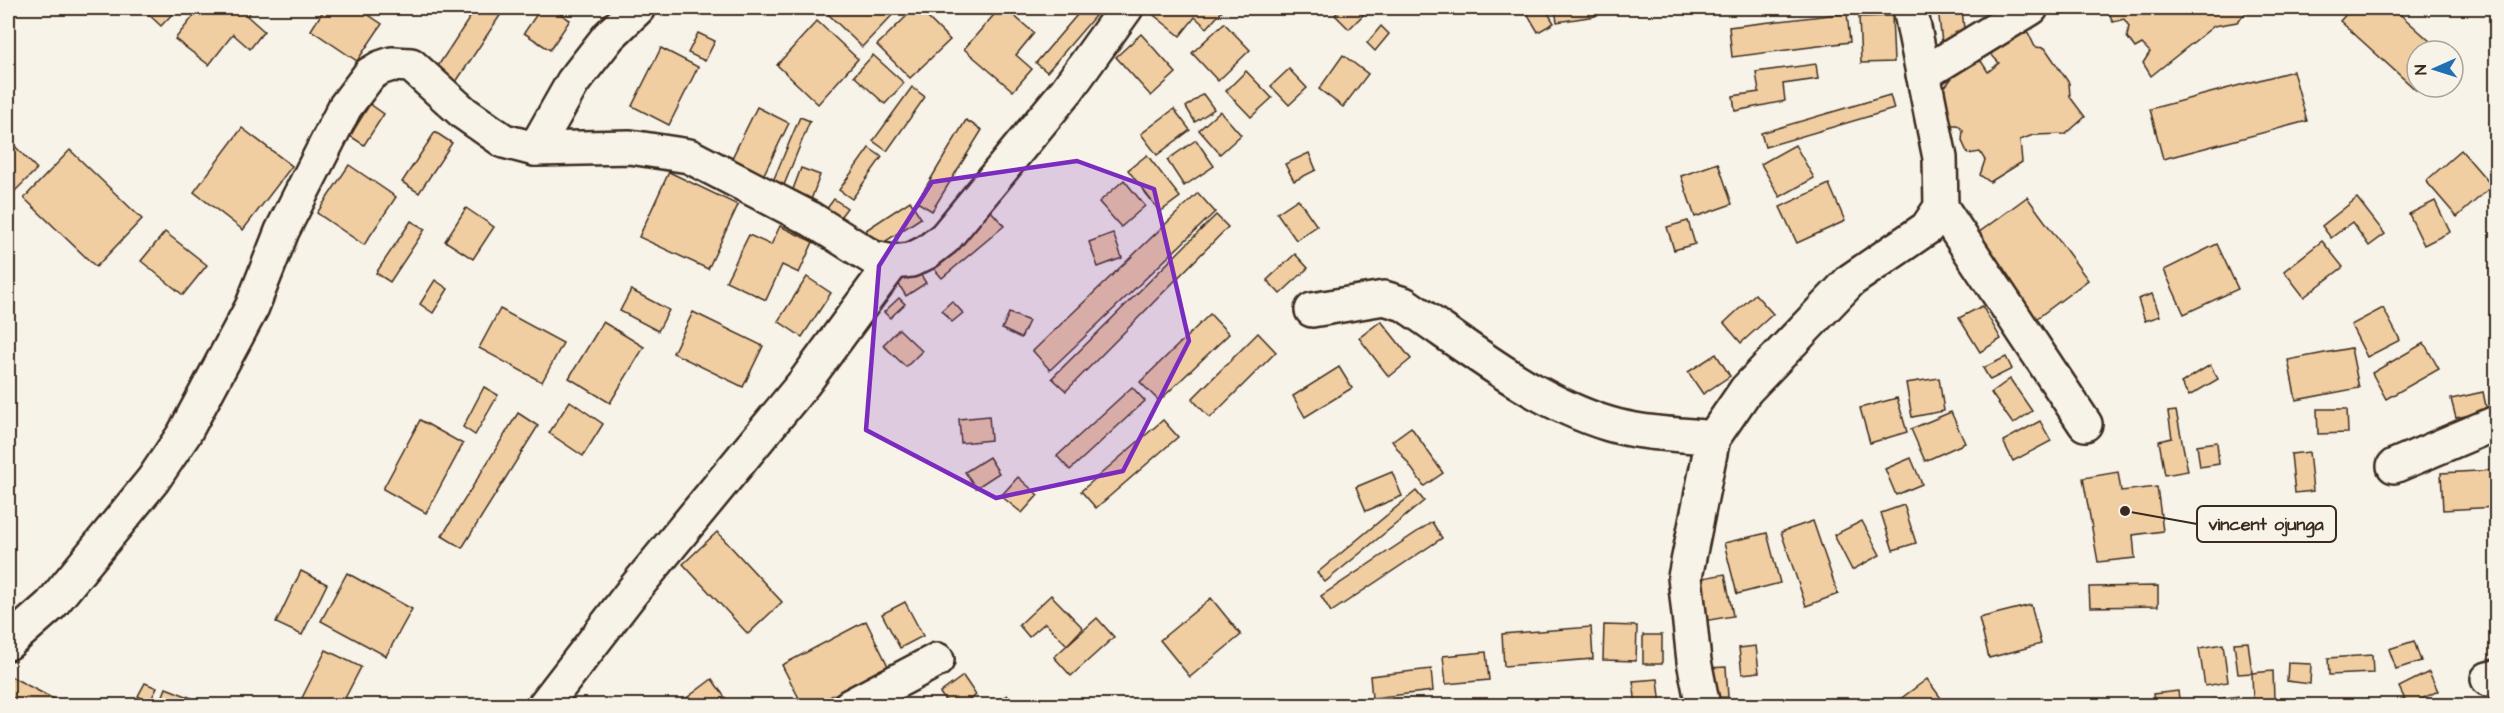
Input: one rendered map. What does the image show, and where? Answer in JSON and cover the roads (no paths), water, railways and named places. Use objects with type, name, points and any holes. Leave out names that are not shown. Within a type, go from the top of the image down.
[{"type":"street","points":[[535,149],[573,82],[609,36],[638,8]]},
{"type":"street","points":[[8,643],[51,605],[153,480],[184,434],[252,307],[282,231],[340,117],[370,74],[392,64],[411,65],[464,113],[504,141],[535,149],[630,147],[689,156],[811,219],[873,258],[893,262],[911,260],[927,252],[945,238],[1067,90],[1126,8]]},
{"type":"street","points":[[1910,8],[1940,158],[1941,207],[2085,424]]},
{"type":"street","points":[[1923,74],[2031,8]]},
{"type":"street","points":[[1703,705],[1694,661],[1685,577],[1713,438],[1746,390],[1851,280],[1927,228],[1941,207]]},
{"type":"street","points":[[544,705],[632,591],[804,383],[893,262]]},
{"type":"street","points":[[1312,310],[1384,298],[1404,304],[1530,388],[1571,410],[1610,424],[1713,438]]},
{"type":"street","points":[[2394,466],[2496,423]]},
{"type":"street","points":[[850,705],[937,660]]},
{"type":"place","name":"vincent ojunga","points":[[2125,511]]}]
